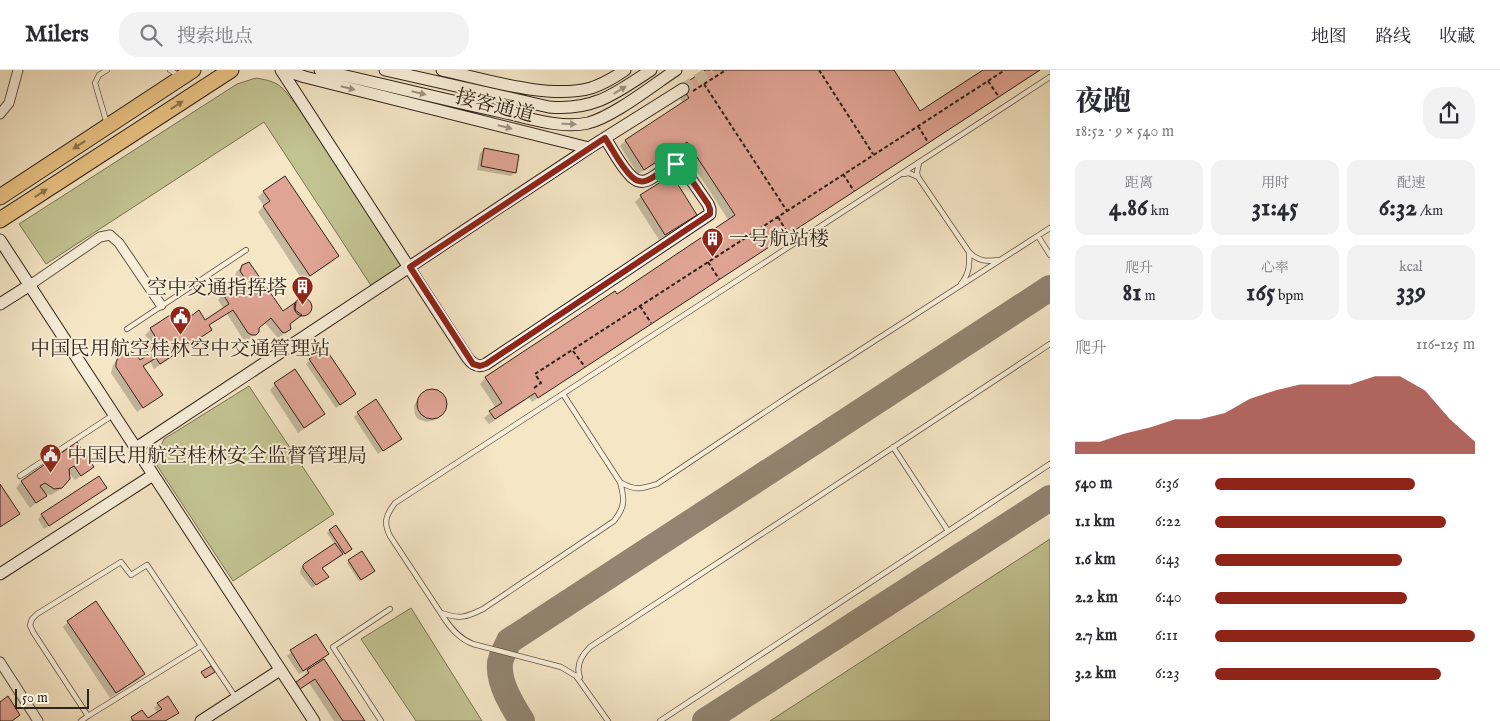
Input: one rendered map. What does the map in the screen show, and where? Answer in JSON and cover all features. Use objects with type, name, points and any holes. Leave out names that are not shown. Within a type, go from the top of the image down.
[{"type":"highway","points":[[0,220],[231,70]]},
{"type":"highway","points":[[0,197],[108,126],[181,73]]},
{"type":"street","points":[[0,114],[9,103],[18,70]]},
{"type":"street","points":[[282,70],[472,363],[483,365],[709,215],[710,209],[708,204],[681,165],[674,165],[647,181],[639,182],[631,176],[605,138]]},
{"type":"street","name":"接客通道","points":[[282,70],[589,148]]},
{"type":"street","points":[[320,70],[554,123],[582,124],[594,121],[612,112],[676,70]]},
{"type":"street","points":[[385,70],[549,107],[575,108],[596,102],[615,93],[651,70]]},
{"type":"street","name":"接客通道","points":[[442,70],[524,87],[564,91],[594,87],[625,70]]},
{"type":"street","points":[[136,448],[589,148],[683,89]]},
{"type":"street","points":[[0,304],[100,237],[110,235],[119,242],[162,305]]},
{"type":"street","points":[[0,240],[314,721]]},
{"type":"street","points":[[0,574],[153,475]]},
{"type":"street","points":[[0,662],[38,721]]},
{"type":"street","points":[[201,721],[280,670]]},
{"type":"lane","points":[[107,70],[99,75],[95,83],[108,126]]},
{"type":"lane","points":[[584,685],[576,676],[561,667],[463,640],[452,629],[440,612],[385,526],[386,516],[395,503],[1050,77]]},
{"type":"lane","points":[[919,163],[918,177],[969,252],[975,258],[982,261],[1002,259]]},
{"type":"lane","points":[[903,174],[909,173],[918,177]]},
{"type":"lane","points":[[620,482],[641,490],[657,484],[1050,228]]},
{"type":"lane","points":[[1038,236],[1050,255]]},
{"type":"lane","points":[[127,329],[246,250]]},
{"type":"lane","points":[[958,288],[964,280],[970,265],[969,252]]},
{"type":"lane","points":[[608,721],[578,674],[578,665],[583,654],[590,647],[1050,344]]},
{"type":"lane","points":[[440,612],[455,617],[467,617],[475,613],[614,521],[622,511],[624,495],[620,482],[563,394]]},
{"type":"lane","points":[[20,476],[114,414]]},
{"type":"lane","points":[[893,447],[948,531]]},
{"type":"lane","points":[[660,721],[1050,464]]},
{"type":"lane","points":[[88,716],[30,625],[32,619],[37,614],[121,562],[131,575],[148,565],[236,698]]},
{"type":"lane","points":[[381,721],[333,647],[390,609]]},
{"type":"lane","points":[[81,721],[201,646]]},
{"type":"path","points":[[819,70],[874,155]]},
{"type":"path","points":[[534,388],[542,383],[535,374],[1005,70]]},
{"type":"path","points":[[988,81],[999,97]]},
{"type":"path","points":[[704,84],[787,210]]},
{"type":"path","points":[[918,126],[928,142]]},
{"type":"path","points":[[843,174],[854,191]]},
{"type":"path","points":[[778,217],[788,234]]},
{"type":"path","points":[[707,262],[719,279]]},
{"type":"path","points":[[640,306],[652,323]]},
{"type":"path","points":[[572,350],[585,367]]},
{"type":"green space","points":[[256,78],[271,81],[280,86],[297,106],[402,266],[372,287],[264,122],[46,264],[19,224],[237,84]]},
{"type":"green space","points":[[249,386],[334,514],[233,581],[154,461],[164,439]]},
{"type":"green space","points":[[1050,539],[1050,721],[770,721]]},
{"type":"green space","points":[[411,608],[482,721],[416,721],[361,639]]},
{"type":"building","name":"一号航站楼","points":[[705,70],[894,70],[920,111],[983,70],[1040,70],[538,398],[535,393],[495,419],[489,411],[502,403],[485,377],[615,291],[617,294],[735,215],[687,142],[644,170],[625,140],[689,98],[681,86]]},
{"type":"building","points":[[484,148],[519,155],[516,173],[481,166]]},
{"type":"building","points":[[672,175],[697,215],[665,235],[640,195]]},
{"type":"building","points":[[285,176],[339,256],[310,276],[263,206],[270,201],[263,191]]},
{"type":"building","name":"中国民用航空桂林空中交通管理站","points":[[249,262],[283,311],[296,302],[295,310],[302,315],[290,324],[291,329],[285,333],[282,332],[271,318],[259,328],[259,332],[256,335],[252,335],[248,333],[233,310],[209,325],[212,330],[160,364],[156,358],[143,366],[163,395],[143,408],[116,367],[118,358],[129,351],[136,354],[140,360],[153,352],[148,344],[156,338],[150,328],[184,306],[191,316],[199,310],[205,320],[229,304],[223,294],[228,287],[237,294],[250,286],[240,271],[242,265]]},
{"type":"building","name":"空中交通指挥塔","points":[[303,298],[309,301],[312,307],[309,313],[303,316],[297,313],[294,307],[297,301]]},
{"type":"building","points":[[325,348],[356,394],[340,405],[309,359]]},
{"type":"building","points":[[295,369],[325,414],[304,428],[274,383]]},
{"type":"building","points":[[432,389],[443,393],[447,404],[443,415],[432,419],[421,415],[417,404],[421,393]]},
{"type":"building","points":[[376,399],[402,439],[383,451],[357,412]]},
{"type":"building","name":"中国民用航空桂林安全监督管理局","points":[[77,442],[94,467],[81,476],[74,466],[69,469],[70,479],[62,488],[54,489],[45,483],[40,486],[47,496],[36,503],[21,481]]},
{"type":"building","points":[[99,476],[107,488],[49,526],[41,514]]},
{"type":"building","points":[[0,484],[20,514],[0,527]]},
{"type":"building","points":[[336,525],[352,549],[345,554],[329,530]]},
{"type":"building","points":[[335,543],[343,554],[322,568],[329,577],[316,585],[303,568],[303,565]]},
{"type":"building","points":[[362,551],[375,571],[361,580],[348,560]]},
{"type":"building","points":[[96,601],[145,674],[116,693],[67,621]]},
{"type":"building","points":[[316,634],[329,654],[303,671],[290,650]]},
{"type":"building","points":[[324,659],[365,721],[343,721],[315,679],[300,689],[296,682],[309,673],[307,670]]},
{"type":"building","points":[[211,666],[215,672],[205,678],[201,672]]},
{"type":"building","points":[[8,696],[20,715],[12,721],[0,721],[0,702]]},
{"type":"building","points":[[168,696],[179,713],[165,721],[133,721],[131,717],[142,710],[148,718],[162,709],[157,703]]},
{"type":"taxiway","points":[[522,721],[506,694],[501,678],[500,663],[509,641],[1050,288]]},
{"type":"taxiway","points":[[705,721],[1050,498]]},
{"type":"tunnel","points":[[683,89],[712,70]]},
{"type":"place","name":"一号航站楼","points":[[713,257]]},
{"type":"place","name":"空中交通指挥塔","points":[[303,306]]},
{"type":"place","name":"中国民用航空桂林空中交通管理站","points":[[180,335]]},
{"type":"place","name":"中国民用航空桂林安全监督管理局","points":[[51,474]]},
{"type":"route","points":[[605,138],[631,176],[639,182],[647,181],[676,164],[683,167],[708,204],[710,213],[708,216],[484,365],[480,366],[472,363],[467,357],[410,267],[605,138]]}]
